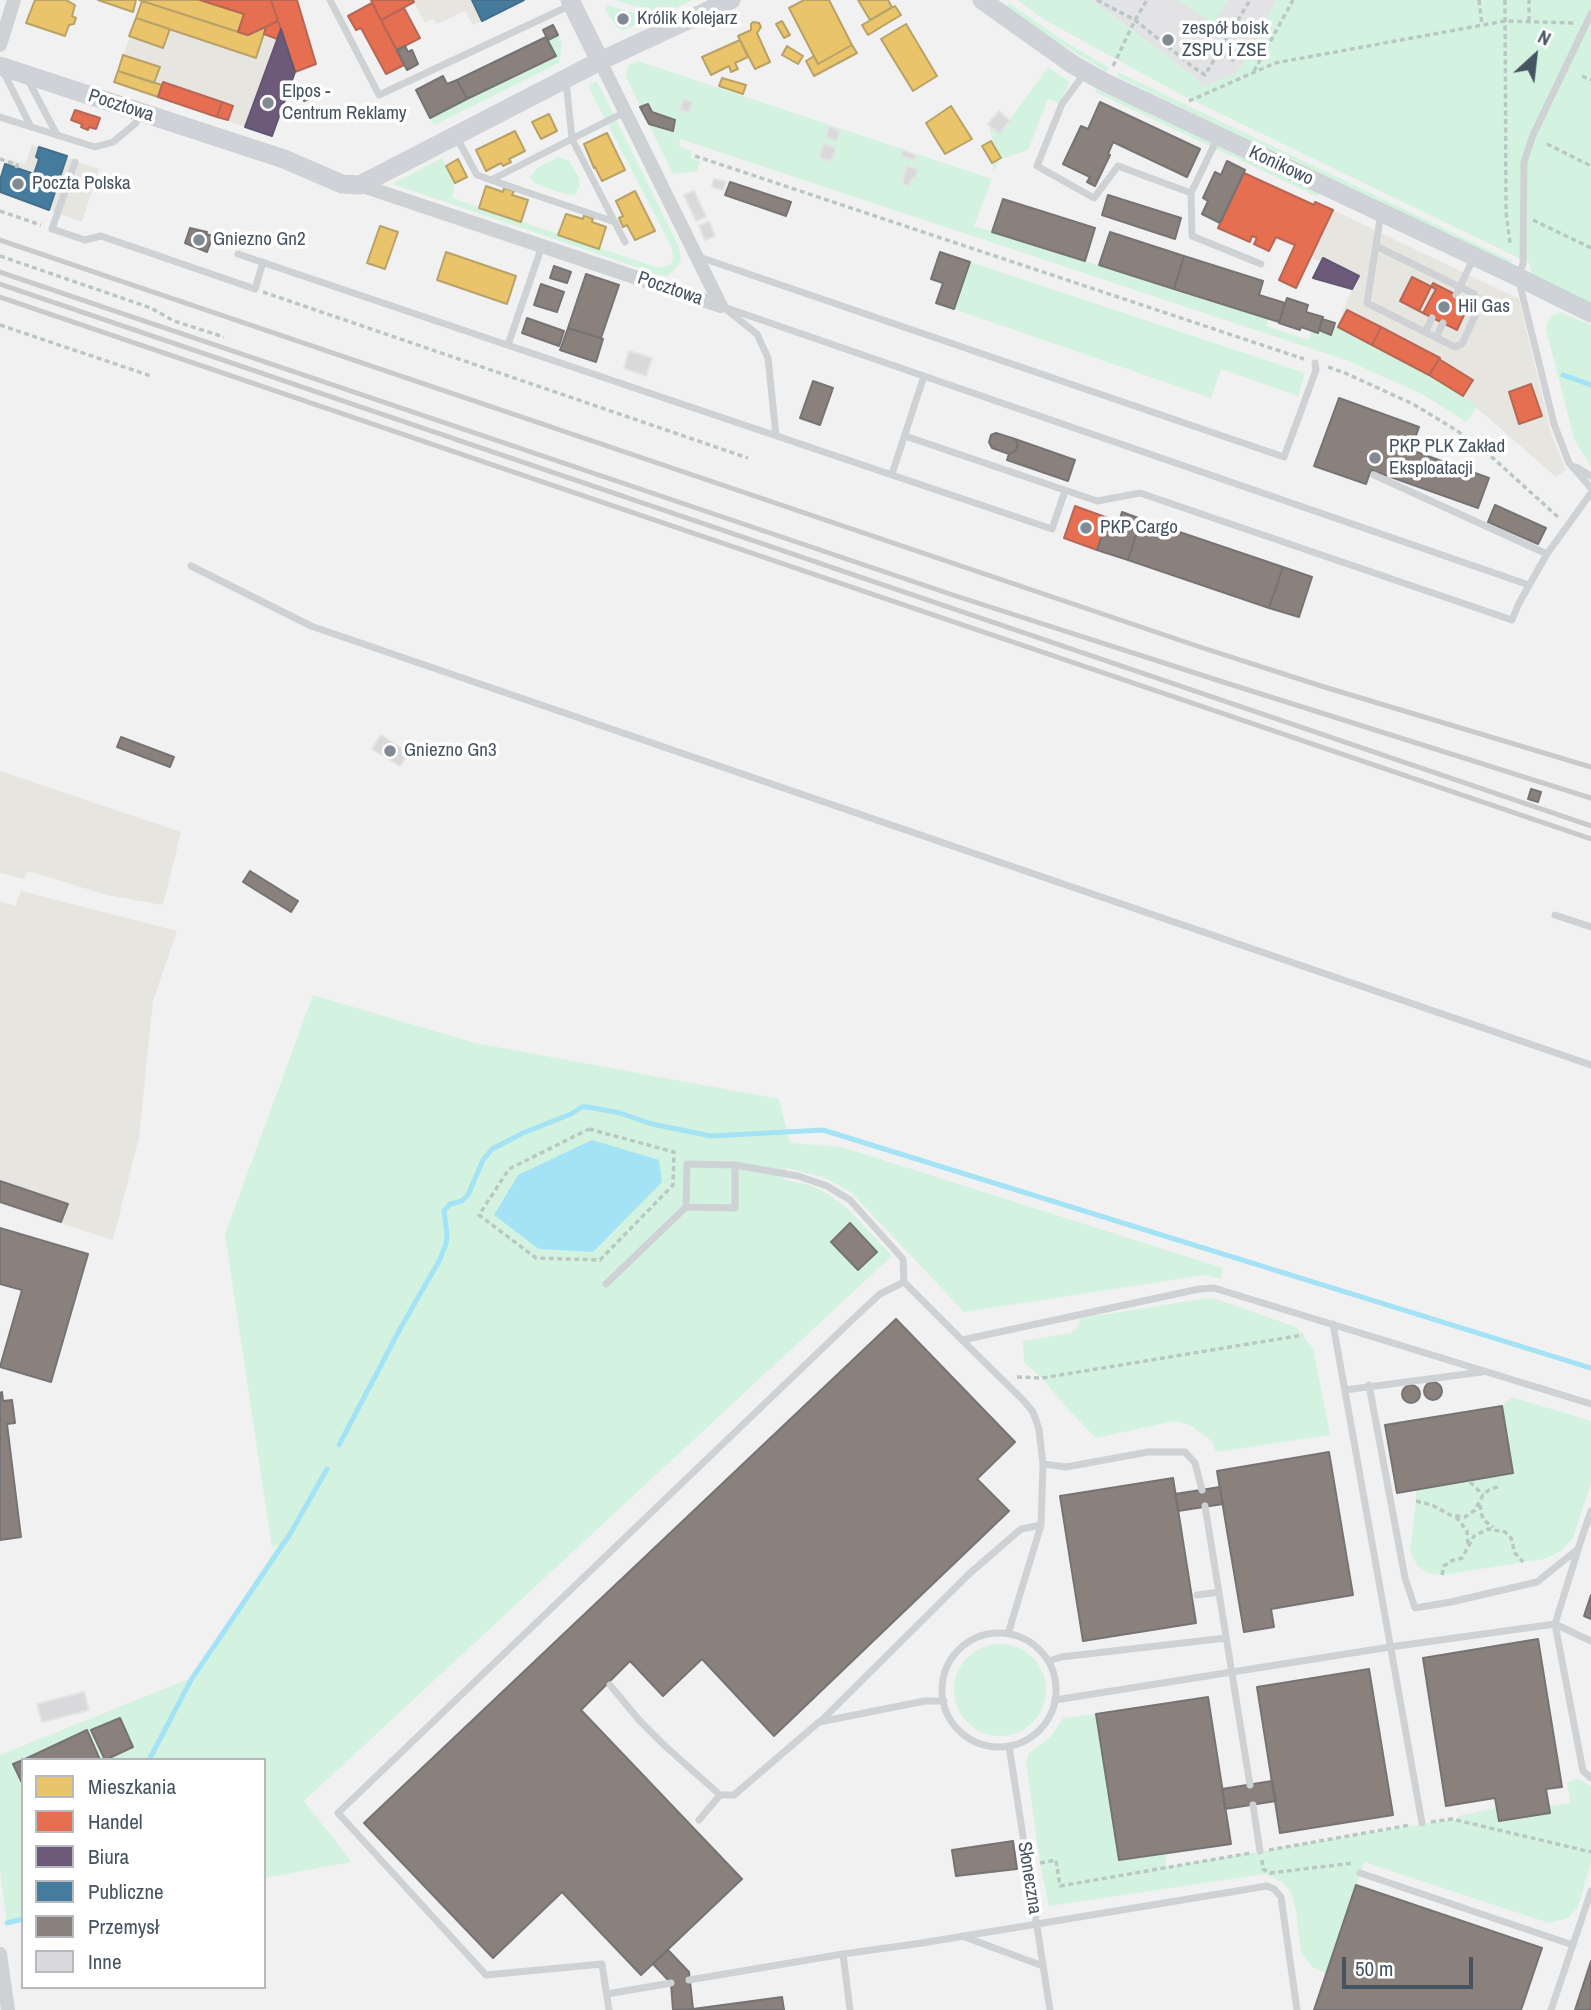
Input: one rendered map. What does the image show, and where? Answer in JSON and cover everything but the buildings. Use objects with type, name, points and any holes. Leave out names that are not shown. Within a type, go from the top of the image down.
[{"type":"street","points":[[0,45],[14,0]]},
{"type":"street","points":[[360,185],[600,61],[731,0]]},
{"type":"street","name":"Konikowo","points":[[982,0],[1086,72],[1591,313]]},
{"type":"street","points":[[571,2],[600,61]]},
{"type":"street","name":"Pocztowa","points":[[600,61],[721,306]]},
{"type":"street","name":"Pocztowa","points":[[0,66],[284,159],[342,184],[360,185],[721,306]]},
{"type":"street","points":[[0,1954],[8,2010]]},
{"type":"lane","points":[[330,0],[379,95],[571,2]]},
{"type":"lane","points":[[905,436],[1097,502],[1140,493],[1512,620],[1547,554],[1591,491],[1569,463],[1554,424],[1516,276],[1523,264],[1524,162],[1533,135],[1591,14]]},
{"type":"lane","points":[[0,66],[31,127]]},
{"type":"lane","points":[[1086,72],[1062,104],[1037,166],[1094,198],[1118,166],[1191,193]]},
{"type":"lane","points":[[25,74],[57,135]]},
{"type":"lane","points":[[566,78],[572,139],[625,242]]},
{"type":"lane","points":[[1,116],[94,147],[113,142],[136,123],[139,111]]},
{"type":"lane","points":[[491,180],[625,112]]},
{"type":"lane","points":[[456,135],[477,175],[615,222]]},
{"type":"lane","points":[[1219,136],[1191,193],[1192,236],[1261,264]]},
{"type":"lane","points":[[75,162],[52,229],[85,240],[102,236],[255,289],[263,262]]},
{"type":"lane","points":[[1376,246],[1458,291],[1474,294],[1479,307],[1462,344],[1455,347],[1367,303],[1381,213]]},
{"type":"lane","points":[[508,345],[542,246]]},
{"type":"lane","points":[[238,254],[1052,529],[1065,491]]},
{"type":"lane","points":[[696,256],[1284,457],[1316,370],[1315,363]]},
{"type":"lane","points":[[1458,291],[1474,257]]},
{"type":"lane","points":[[721,306],[1529,585]]},
{"type":"lane","points":[[721,306],[757,334],[768,358],[776,435]]},
{"type":"lane","points":[[1426,332],[1432,318]]},
{"type":"lane","points":[[1436,337],[1443,323]]},
{"type":"lane","points":[[892,474],[925,376]]},
{"type":"lane","points":[[1569,463],[1591,476]]},
{"type":"lane","points":[[1374,475],[1547,554]]},
{"type":"lane","points":[[191,566],[310,626],[1591,1065]]},
{"type":"lane","points":[[1555,915],[1591,927]]},
{"type":"lane","points":[[606,1284],[686,1207],[687,1164],[735,1165],[798,1176],[827,1185],[850,1200],[903,1259],[904,1282],[1000,1377],[1032,1412],[1039,1429],[1043,1464],[1041,1525],[1008,1634]]},
{"type":"lane","points":[[686,1207],[735,1208],[735,1165]]},
{"type":"lane","points":[[609,2010],[602,1964],[486,1975],[338,1813],[852,1320],[880,1294],[904,1282]]},
{"type":"lane","points":[[962,1340],[1214,1288],[1591,1404]]},
{"type":"lane","points":[[1333,1324],[1422,1823]]},
{"type":"lane","points":[[1345,1390],[1486,1372]]},
{"type":"lane","points":[[1369,1385],[1405,1578],[1415,1608],[1537,1582],[1578,1549]]},
{"type":"lane","points":[[1043,1464],[1066,1467],[1148,1452],[1185,1452],[1195,1463],[1202,1490]]},
{"type":"lane","points":[[1205,1507],[1250,1785]]},
{"type":"lane","points":[[1591,1511],[1555,1624],[1583,1771],[1591,1778]]},
{"type":"lane","points":[[610,1685],[665,1746],[720,1795],[734,1795],[820,1722],[969,1574],[1021,1529],[1041,1525]]},
{"type":"lane","points":[[1197,1595],[1219,1592]]},
{"type":"lane","points":[[1055,1700],[1555,1624],[1591,1641]]},
{"type":"lane","points":[[1008,1634],[1030,1642],[1048,1661],[1056,1681],[1055,1700],[1044,1725],[1034,1735],[1009,1746],[993,1746],[978,1743],[964,1735],[953,1723],[944,1701],[943,1678],[958,1651],[970,1641],[985,1635],[1008,1634]]},
{"type":"lane","points":[[1048,1661],[1062,1657],[1226,1638]]},
{"type":"lane","points":[[820,1722],[925,1701],[944,1701]]},
{"type":"lane","name":"Słoneczna","points":[[1009,1746],[1050,2010]]},
{"type":"lane","points":[[699,1820],[720,1795]]},
{"type":"lane","points":[[1253,1805],[1260,1851]]},
{"type":"lane","points":[[1360,1873],[1573,1945]]},
{"type":"lane","points":[[689,1980],[1267,1886],[1281,1897],[1297,2010]]},
{"type":"lane","points":[[1551,2010],[1591,1891]]},
{"type":"lane","points":[[961,1936],[1043,1966]]},
{"type":"lane","points":[[842,1954],[850,2010]]},
{"type":"lane","points":[[607,1994],[671,1983]]},
{"type":"path","points":[[1097,0],[1135,20],[1205,75],[1250,0]]},
{"type":"path","points":[[1113,66],[1147,0]]},
{"type":"path","points":[[1253,72],[1293,0]]},
{"type":"path","points":[[1479,0],[1482,25]]},
{"type":"path","points":[[1505,0],[1506,212],[1516,276]]},
{"type":"path","points":[[1529,21],[1530,0]]},
{"type":"path","points":[[1187,102],[1275,63],[1505,20],[1587,23]]},
{"type":"path","points":[[1244,22],[1254,28]]},
{"type":"path","points":[[1224,54],[1234,61]]},
{"type":"path","points":[[1582,76],[1591,80]]},
{"type":"path","points":[[1547,144],[1591,166]]},
{"type":"path","points":[[695,156],[1345,373],[1413,404],[1456,430],[1494,459],[1567,525]]},
{"type":"path","points":[[0,159],[17,164],[16,168]]},
{"type":"path","points":[[0,211],[52,229]]},
{"type":"path","points":[[1522,216],[1591,248]]},
{"type":"path","points":[[0,256],[152,308],[174,321],[224,337]]},
{"type":"path","points":[[255,289],[748,458]]},
{"type":"path","points":[[0,325],[151,376]]},
{"type":"path","points":[[589,1129],[674,1152],[673,1185],[600,1259],[536,1258],[479,1215],[509,1169],[589,1129]]},
{"type":"path","points":[[1000,1377],[1042,1378],[1303,1335]]},
{"type":"path","points":[[1470,1482],[1483,1495]]},
{"type":"path","points":[[1416,1501],[1432,1505],[1456,1517],[1465,1517],[1472,1513],[1483,1495],[1499,1483]]},
{"type":"path","points":[[1480,1503],[1485,1521],[1511,1538],[1515,1553],[1523,1562]]},
{"type":"path","points":[[1456,1517],[1467,1531],[1468,1550]]},
{"type":"path","points":[[1442,1575],[1444,1566],[1462,1558],[1474,1536],[1482,1531],[1496,1529]]},
{"type":"path","points":[[1040,1863],[1056,1860],[1060,1886],[1452,1819],[1591,1852]]},
{"type":"shaded area","points":[[139,0],[271,0],[295,72],[272,136],[114,82],[142,1]]},
{"type":"shaded area","points":[[371,0],[524,0],[473,25],[465,11],[437,24],[433,19],[425,23],[414,2],[381,20]]},
{"type":"shaded area","name":"zespół boisk ZSPU i ZSE","points":[[1018,0],[1277,0],[1237,73],[1182,95],[1045,20]]},
{"type":"shaded area","points":[[32,145],[99,169],[82,222],[0,192],[0,180],[7,159],[25,164]]},
{"type":"shaded area","points":[[1333,210],[1519,299],[1551,433],[1566,470],[1556,477],[1463,396],[1337,326],[1352,289],[1313,278],[1321,262],[1311,257]]},
{"type":"shaded area","points":[[0,771],[181,832],[163,905],[107,895],[28,871],[24,879],[0,873]]},
{"type":"shaded area","points":[[21,891],[177,931],[153,1001],[139,1137],[113,1240],[0,1204],[0,901],[15,906]]},
{"type":"green space","points":[[616,0],[693,0],[661,15]]},
{"type":"green space","points":[[1018,0],[1092,0],[1193,75],[1203,86],[1237,73],[1277,0],[1591,0],[1591,306],[1533,278],[1529,263],[1182,95],[1045,20]]},
{"type":"green space","points":[[1177,0],[1229,0],[1214,23]]},
{"type":"green space","points":[[1009,3],[1109,68],[1107,72],[1006,6]]},
{"type":"green space","points":[[608,5],[643,16],[642,23],[623,30],[618,29],[605,9]]},
{"type":"green space","points":[[558,35],[562,43],[559,63],[434,125],[430,118],[556,56],[548,40]]},
{"type":"green space","points":[[638,61],[992,179],[974,226],[1268,319],[1266,326],[1308,340],[1312,331],[1331,334],[1334,325],[1429,375],[1477,407],[1466,422],[1424,395],[1346,360],[680,139],[679,146],[691,151],[691,158],[700,161],[697,171],[673,174],[625,75],[629,65]]},
{"type":"green space","points":[[1048,67],[1070,82],[1059,103],[1048,99],[1028,150],[999,160],[994,172],[992,163],[1000,158],[991,141],[982,146],[993,139],[988,124],[1000,133]]},
{"type":"green space","points":[[1118,72],[1512,261],[1512,267],[1116,76]]},
{"type":"green space","points":[[597,81],[678,245],[681,259],[678,266],[667,276],[392,184],[442,158],[455,183],[452,198],[659,268],[670,265],[673,260],[672,248],[588,86]]},
{"type":"green space","points":[[1096,89],[1319,193],[1318,197],[1095,92]]},
{"type":"green space","points":[[558,157],[569,161],[578,176],[580,185],[576,194],[558,192],[534,183],[530,177],[537,168]]},
{"type":"green space","points":[[970,262],[1305,373],[1298,396],[1221,369],[1211,398],[954,309]]},
{"type":"green space","points":[[1562,313],[1591,325],[1591,467],[1574,439],[1546,329],[1549,318]]},
{"type":"green space","points":[[313,995],[475,1043],[779,1099],[790,1143],[842,1147],[1223,1268],[1221,1279],[1204,1275],[964,1312],[851,1192],[823,1177],[786,1168],[784,1180],[810,1185],[828,1194],[846,1207],[892,1256],[304,1801],[352,1862],[266,1878],[266,1758],[21,1758],[21,1920],[7,1923],[0,1872],[0,1755],[191,1680],[278,1545],[272,1548],[225,1234]]},
{"type":"green space","points":[[1208,1298],[1296,1327],[1313,1348],[1330,1435],[1216,1452],[1212,1441],[1190,1425],[1174,1421],[1096,1438],[1042,1378],[1024,1363],[1023,1341],[1071,1333],[1077,1328],[1081,1318]]},
{"type":"green space","points":[[1512,1397],[1591,1421],[1591,1483],[1573,1538],[1561,1551],[1544,1559],[1442,1575],[1427,1573],[1417,1565],[1410,1551],[1416,1490],[1513,1473],[1502,1406]]},
{"type":"green space","points":[[1000,1644],[1018,1647],[1033,1657],[1043,1672],[1046,1690],[1043,1708],[1033,1723],[1018,1733],[1000,1736],[982,1733],[967,1723],[957,1708],[954,1690],[957,1672],[967,1657],[982,1647]]},
{"type":"green space","points":[[1096,1714],[1119,1860],[1165,1854],[1167,1867],[1457,1820],[1458,1816],[1497,1808],[1500,1821],[1550,1813],[1549,1806],[1571,1803],[1567,1782],[1579,1779],[1591,1786],[1591,1862],[1578,1907],[1568,1918],[1549,1923],[1364,1862],[1326,1974],[1312,1967],[1301,1952],[1291,1892],[1282,1882],[1265,1874],[1049,1906],[1040,1863],[1026,1762],[1029,1753],[1050,1737],[1063,1718]]},
{"type":"water","points":[[592,1140],[659,1160],[662,1182],[593,1252],[539,1249],[494,1215],[518,1175]]},
{"type":"waterway","points":[[1563,375],[1591,385]]},
{"type":"waterway","points":[[339,1445],[439,1261],[446,1244],[444,1211],[450,1204],[462,1201],[468,1195],[483,1160],[492,1149],[582,1107],[620,1113],[652,1124],[711,1136],[823,1130],[1591,1368]]},
{"type":"waterway","points":[[150,1758],[191,1680],[290,1534],[327,1469]]},
{"type":"waterway","points":[[7,1923],[21,1920]]},
{"type":"railway","points":[[0,240],[1200,647],[1591,767]]},
{"type":"railway","points":[[0,272],[953,595],[1591,798]]},
{"type":"railway","points":[[0,284],[1591,826]]},
{"type":"railway","points":[[0,297],[1591,839]]},
{"type":"place","name":"Królik Kolejarz","points":[[623,19]]},
{"type":"place","name":"zespół boisk ZSPU i ZSE","points":[[1168,40]]},
{"type":"place","name":"Elpos - Centrum Reklamy","points":[[268,103]]},
{"type":"place","name":"Poczta Polska","points":[[18,184]]},
{"type":"place","name":"Gniezno Gn2","points":[[199,240]]},
{"type":"place","name":"Hil Gas","points":[[1444,307]]},
{"type":"place","name":"PKP PLK Zakład Eksploatacji","points":[[1375,458]]},
{"type":"place","name":"PKP Cargo","points":[[1086,528]]},
{"type":"place","name":"Gniezno Gn3","points":[[390,751]]}]
